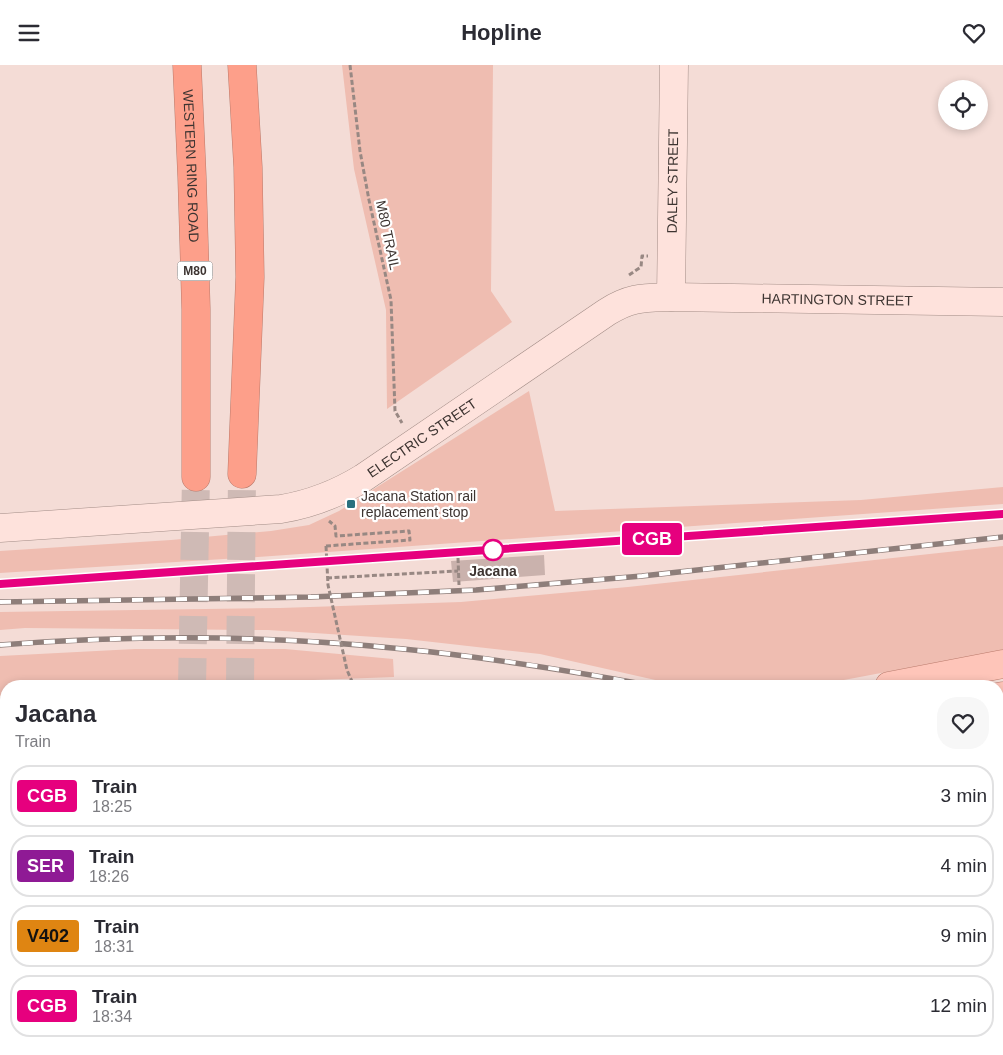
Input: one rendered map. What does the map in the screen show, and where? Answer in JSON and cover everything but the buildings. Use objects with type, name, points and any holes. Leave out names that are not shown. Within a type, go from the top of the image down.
[{"type":"highway","name":"WESTERN RING ROAD","points":[[187,65],[196,309],[196,477]]},
{"type":"highway","points":[[242,65],[248,167],[250,277],[242,474]]},
{"type":"main road","points":[[920,680],[1003,664]]},
{"type":"street","name":"DALEY STREET","points":[[671,297],[674,65]]},
{"type":"street","name":"HARTINGTON STREET","points":[[671,297],[1003,302]]},
{"type":"street","name":"ELECTRIC STREET","points":[[0,528],[281,509],[319,500],[363,478],[623,303],[644,298],[671,297]]},
{"type":"path","name":"M80 TRAIL","points":[[350,65],[363,167],[391,300],[395,411]]},
{"type":"path","points":[[335,526],[336,536],[409,531],[410,540],[326,546],[327,578],[352,680]]},
{"type":"path","points":[[458,558],[459,585]]},
{"type":"path","points":[[327,578],[458,571]]},
{"type":"shaded area","points":[[342,65],[493,65],[491,291],[512,322],[387,409],[386,310],[354,169]]},
{"type":"shaded area","points":[[529,391],[555,511],[861,500],[1003,487],[1003,504],[272,556],[0,573],[0,551],[171,540],[271,531],[309,525],[339,511]]},
{"type":"shaded area","points":[[1003,546],[1003,650],[844,680],[655,680],[540,654],[406,639],[268,630],[25,628],[0,630],[0,612],[280,608],[461,602],[628,587]]},
{"type":"shaded area","points":[[135,649],[285,649],[393,659],[394,677],[313,680],[0,680],[0,656]]},
{"type":"tunnel","points":[[240,680],[242,474]]},
{"type":"tunnel","points":[[192,680],[196,477]]},
{"type":"railway","points":[[0,584],[1003,514]]},
{"type":"railway","points":[[0,602],[311,597],[476,590],[642,576],[1003,537]]},
{"type":"railway","points":[[0,645],[151,638],[303,641],[353,644],[466,656],[619,680]]},
{"type":"train","name":"CGB","points":[[0,584],[1003,514]]},
{"type":"place","name":"Jacana Station rail replacement stop","points":[[351,504]]},
{"type":"place","name":"Jacana","points":[[493,550]]}]
